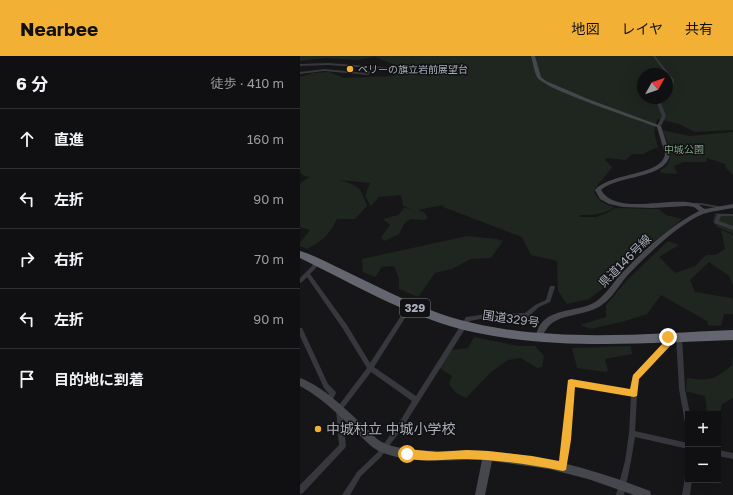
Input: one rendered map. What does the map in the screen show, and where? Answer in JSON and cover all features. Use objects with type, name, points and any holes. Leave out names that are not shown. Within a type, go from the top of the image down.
[{"type":"highway","name":"国道329号","points":[[300,254],[410,306],[464,325],[508,334],[606,340],[733,335]]},
{"type":"street","points":[[533,56],[537,74],[545,82],[586,100],[659,126]]},
{"type":"street","points":[[654,56],[664,68]]},
{"type":"street","points":[[300,65],[346,65],[397,69]]},
{"type":"street","points":[[339,72],[346,65]]},
{"type":"street","points":[[300,73],[324,70],[368,74],[374,67]]},
{"type":"street","points":[[659,104],[664,116],[659,126],[659,132],[666,148],[668,157],[666,161],[652,170],[605,184],[599,187],[598,193],[602,199],[607,202],[621,205],[701,204],[722,208]]},
{"type":"street","points":[[687,204],[696,206],[704,212]]},
{"type":"street","name":"県道146号線","points":[[539,336],[541,329],[550,319],[592,307],[600,302],[644,256],[688,220],[704,212],[733,206]]},
{"type":"street","points":[[733,215],[719,215],[716,222],[733,228]]},
{"type":"street","points":[[300,281],[316,262]]},
{"type":"street","points":[[307,274],[345,327],[370,368],[416,400]]},
{"type":"street","points":[[346,495],[358,474],[379,455],[401,425],[468,319],[526,315],[537,306],[548,301],[552,287]]},
{"type":"street","points":[[300,490],[343,446],[339,409],[370,368],[410,306]]},
{"type":"street","points":[[300,330],[324,383],[333,393],[329,401]]},
{"type":"street","points":[[620,495],[621,485],[628,461],[632,433],[635,378],[673,337],[681,357],[682,389],[686,411]]},
{"type":"street","points":[[300,382],[310,387],[329,401],[383,448],[418,455],[488,456],[532,461],[563,467],[621,485],[646,495]]},
{"type":"street","points":[[563,467],[567,440],[571,383],[634,394]]},
{"type":"street","points":[[632,433],[685,445]]},
{"type":"street","points":[[721,454],[733,456]]},
{"type":"street","points":[[480,495],[488,456]]},
{"type":"street","points":[[686,495],[688,483]]},
{"type":"green space","points":[[300,56],[733,56],[733,130],[695,132],[679,124],[657,119],[654,133],[658,147],[643,154],[632,154],[626,160],[607,158],[605,160],[612,167],[594,192],[597,198],[602,202],[614,207],[602,213],[580,215],[579,217],[596,217],[615,208],[659,209],[666,215],[682,219],[632,259],[605,287],[589,299],[567,304],[558,291],[557,261],[531,255],[522,237],[443,207],[443,205],[418,210],[424,212],[428,218],[425,220],[410,219],[404,224],[399,234],[384,241],[381,237],[390,225],[383,219],[398,215],[404,208],[411,209],[403,206],[401,195],[379,197],[371,206],[365,196],[370,183],[340,180],[352,184],[358,188],[363,194],[367,206],[355,219],[337,219],[325,237],[313,246],[307,249],[300,246],[300,243],[310,230],[300,227],[300,183],[310,177],[304,176],[300,172],[300,77],[313,73],[329,72],[344,78],[393,76],[396,75],[401,67],[375,57],[356,60],[325,58],[300,61]]},
{"type":"green space","name":"中城公園","points":[[662,130],[689,136],[733,132],[733,175],[726,168],[725,164],[707,158],[706,162],[684,162],[674,166],[677,174],[661,173],[660,170],[666,167],[670,157],[669,146]]},
{"type":"green space","points":[[715,213],[733,214],[733,234],[717,227],[713,221]]},
{"type":"green space","points":[[721,230],[733,235],[733,285],[729,276],[709,262],[690,280],[695,292],[731,298],[733,300],[733,314],[724,314],[721,326],[708,325],[707,321],[661,295],[647,314],[590,329],[580,325],[606,317],[606,305],[627,280],[668,241],[679,245],[659,257],[675,273],[695,266],[706,255],[715,255],[725,249]]},
{"type":"green space","points":[[467,236],[503,241],[491,258],[471,259],[452,269],[435,273],[418,297],[399,289],[399,279],[394,266],[382,267],[375,277],[363,272],[362,259]]},
{"type":"green space","points":[[474,337],[518,346],[535,346],[544,356],[542,367],[537,368],[521,358],[508,360],[491,372],[466,398],[456,393],[449,384],[452,376],[440,368],[451,350],[468,348]]},
{"type":"green space","points":[[631,346],[632,354],[605,359],[608,370],[606,372],[577,368],[572,348]]},
{"type":"green space","points":[[733,355],[733,398],[722,404],[721,411],[707,411],[705,396],[686,391],[687,378],[711,378],[721,374],[732,365]]},
{"type":"place","name":"ペリーの旗立岩前展望台","points":[[350,69]]},
{"type":"place","name":"中城村立 中城小学校","points":[[318,429]]},
{"type":"route","points":[[407,454],[437,456],[467,454],[513,458],[563,467],[567,440],[571,383],[596,386],[634,394],[635,378],[668,343],[668,337]]}]
